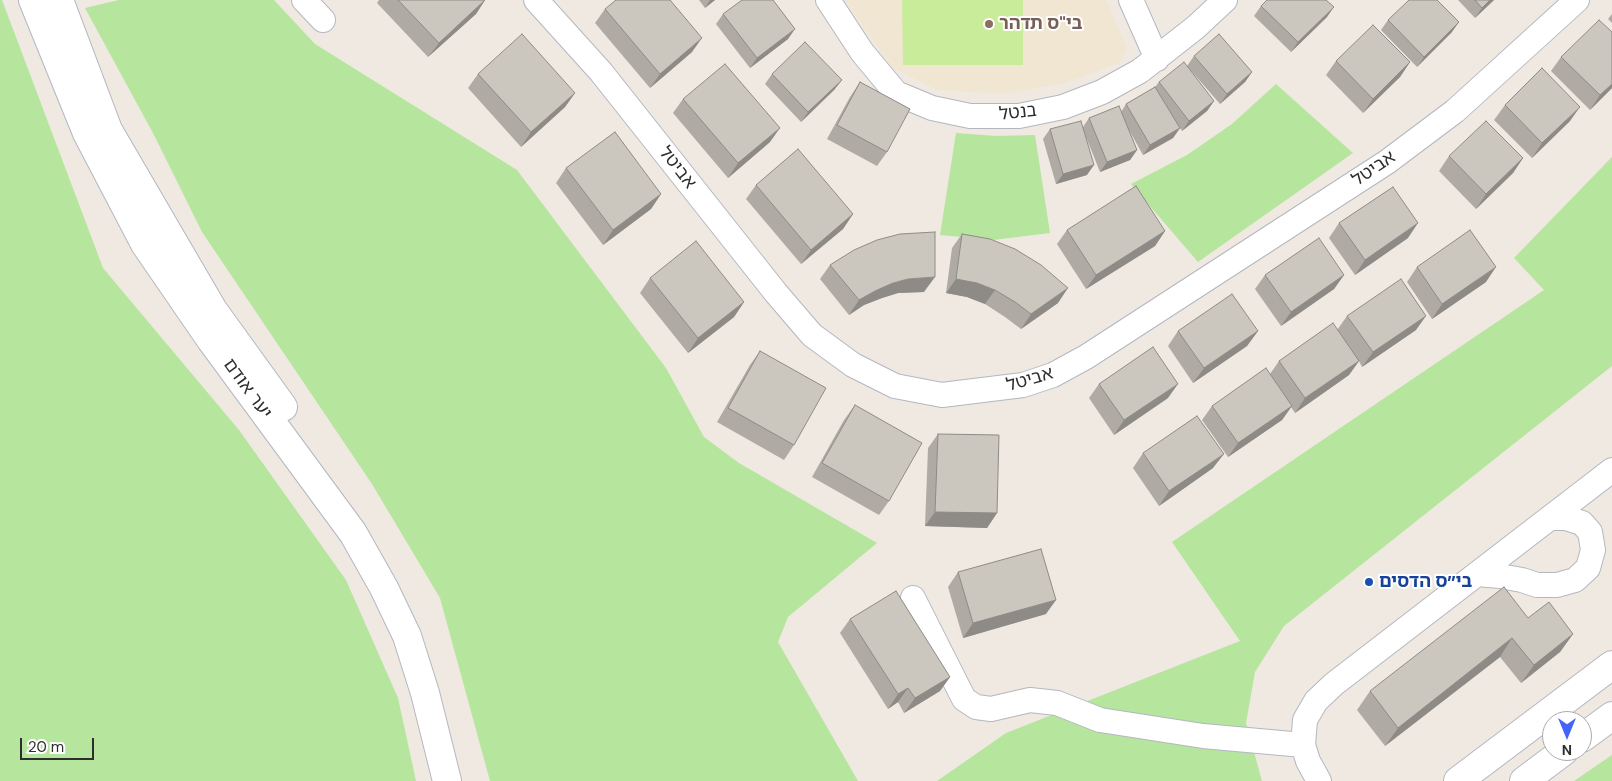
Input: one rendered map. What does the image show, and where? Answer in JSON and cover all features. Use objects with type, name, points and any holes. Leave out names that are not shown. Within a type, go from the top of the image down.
[{"type":"street","name":"יער אודם","points":[[33,0],[87,134],[145,244],[211,340],[353,533],[384,588],[407,636],[425,693],[447,781]]},
{"type":"street","name":"יער אודם","points":[[59,0],[108,130],[213,310],[365,520],[419,626],[462,781]]},
{"type":"street","points":[[304,0],[323,20]]},
{"type":"street","name":"אביטל","points":[[536,0],[601,72],[770,286],[812,334],[854,366],[895,386],[942,395],[1023,385],[1052,375],[1086,357],[1387,162],[1455,111],[1577,0]]},
{"type":"street","name":"בנטל","points":[[828,0],[862,52],[896,93],[932,108],[970,116],[1019,116],[1063,107],[1102,92],[1140,71],[1196,27],[1225,0]]},
{"type":"street","points":[[1131,0],[1156,58]]},
{"type":"street","points":[[1319,781],[1308,761],[1303,745],[1305,720],[1316,701],[1334,684],[1612,470]]},
{"type":"street","points":[[1477,574],[1522,580],[1537,585],[1557,585],[1575,580],[1588,568],[1593,550],[1590,532],[1582,523],[1566,518],[1550,518]]},
{"type":"street","points":[[913,598],[964,699],[976,707],[991,709],[1030,700],[1057,702],[1100,720],[1203,736],[1303,745]]},
{"type":"street","points":[[1458,781],[1612,665]]},
{"type":"street","points":[[1592,731],[1612,716]]},
{"type":"street","points":[[1524,781],[1551,761]]},
{"type":"shaded area","name":"בי\"ס תדהר","points":[[845,0],[1106,0],[1127,48],[1119,63],[1065,83],[1005,94],[937,90],[892,67]]},
{"type":"green space","points":[[0,0],[2,0],[103,268],[239,430],[346,580],[398,698],[416,781],[0,781]]},
{"type":"green space","points":[[119,0],[274,0],[315,44],[517,170],[666,368],[704,437],[739,463],[877,543],[788,617],[778,642],[858,781],[490,781],[440,598],[372,484],[202,232],[154,135],[85,8]]},
{"type":"green space","points":[[902,0],[1023,0],[1023,65],[903,65]]},
{"type":"green space","points":[[1276,84],[1353,153],[1198,262],[1131,184],[1187,155],[1232,124]]},
{"type":"green space","points":[[956,133],[996,136],[1035,135],[1050,233],[993,240],[940,235]]},
{"type":"green space","points":[[1612,157],[1612,366],[1284,626],[1255,672],[1246,723],[1262,781],[937,781],[1006,733],[1240,641],[1172,542],[1544,290],[1514,258]]},
{"type":"green space","points":[[1612,755],[1612,781],[1574,781]]},
{"type":"building","points":[[398,0],[485,0],[439,43]]},
{"type":"building","points":[[616,0],[670,0],[702,38],[660,74],[605,9]]},
{"type":"building","points":[[742,0],[773,0],[795,29],[757,58],[723,14]]},
{"type":"building","points":[[1267,0],[1326,0],[1334,7],[1298,42],[1261,6]]},
{"type":"building","points":[[1409,0],[1437,0],[1459,22],[1424,57],[1388,20]]},
{"type":"building","points":[[1475,0],[1490,0],[1482,8]]},
{"type":"building","points":[[1599,20],[1612,32],[1612,84],[1600,95],[1561,57]]},
{"type":"building","points":[[1373,25],[1410,62],[1373,99],[1336,61]]},
{"type":"building","points":[[522,34],[575,93],[531,132],[478,74]]},
{"type":"building","points":[[1219,34],[1252,72],[1227,94],[1194,56]]},
{"type":"building","points":[[805,42],[842,80],[808,112],[772,74]]},
{"type":"building","points":[[1184,62],[1214,101],[1189,121],[1159,82]]},
{"type":"building","points":[[725,64],[780,128],[738,163],[683,99]]},
{"type":"building","points":[[1542,68],[1580,107],[1542,143],[1505,105]]},
{"type":"building","points":[[860,82],[910,109],[887,152],[837,125]]},
{"type":"building","points":[[1155,87],[1180,128],[1150,145],[1126,104]]},
{"type":"building","points":[[1119,106],[1137,150],[1107,162],[1089,118]]},
{"type":"building","points":[[1081,121],[1094,165],[1063,174],[1050,129]]},
{"type":"building","points":[[1486,121],[1523,158],[1486,194],[1449,156]]},
{"type":"building","points":[[615,132],[661,194],[613,230],[566,168]]},
{"type":"building","points":[[798,149],[853,214],[811,250],[756,185]]},
{"type":"building","points":[[1136,186],[1165,231],[1096,275],[1067,230]]},
{"type":"building","points":[[1393,187],[1418,223],[1365,260],[1339,223]]},
{"type":"building","points":[[1470,230],[1496,267],[1442,304],[1417,267]]},
{"type":"building","points":[[935,232],[935,277],[908,279],[893,283],[859,300],[830,265],[854,250],[877,240],[900,234]]},
{"type":"building","points":[[962,234],[990,239],[1015,249],[1041,265],[1068,288],[1031,314],[995,290],[977,283],[956,279]]},
{"type":"building","points":[[1319,238],[1344,275],[1291,312],[1265,275]]},
{"type":"building","points":[[696,241],[744,302],[698,338],[650,278]]},
{"type":"building","points":[[1401,279],[1426,316],[1373,352],[1347,316]]},
{"type":"building","points":[[1232,294],[1258,331],[1204,368],[1178,331]]},
{"type":"building","points":[[1333,323],[1359,361],[1305,398],[1279,361]]},
{"type":"building","points":[[1153,347],[1178,384],[1124,420],[1099,384]]},
{"type":"building","points":[[760,351],[826,388],[794,445],[728,408]]},
{"type":"building","points":[[1266,368],[1292,406],[1238,443],[1212,406]]},
{"type":"building","points":[[855,405],[922,443],[889,501],[822,463]]},
{"type":"building","points":[[1197,416],[1224,454],[1169,491],[1143,453]]},
{"type":"building","points":[[938,434],[999,435],[997,513],[935,512]]},
{"type":"building","points":[[1041,549],[1056,600],[973,623],[958,572]]},
{"type":"building","points":[[1504,587],[1528,618],[1549,602],[1573,634],[1534,665],[1512,638],[1398,728],[1370,691]]},
{"type":"building","points":[[896,591],[950,677],[915,698],[908,688],[898,694],[850,619]]},
{"type":"place","name":"בי\"ס תדהר","points":[[989,24]]},
{"type":"place","name":"בי״ס הדסים","points":[[1369,582]]}]
